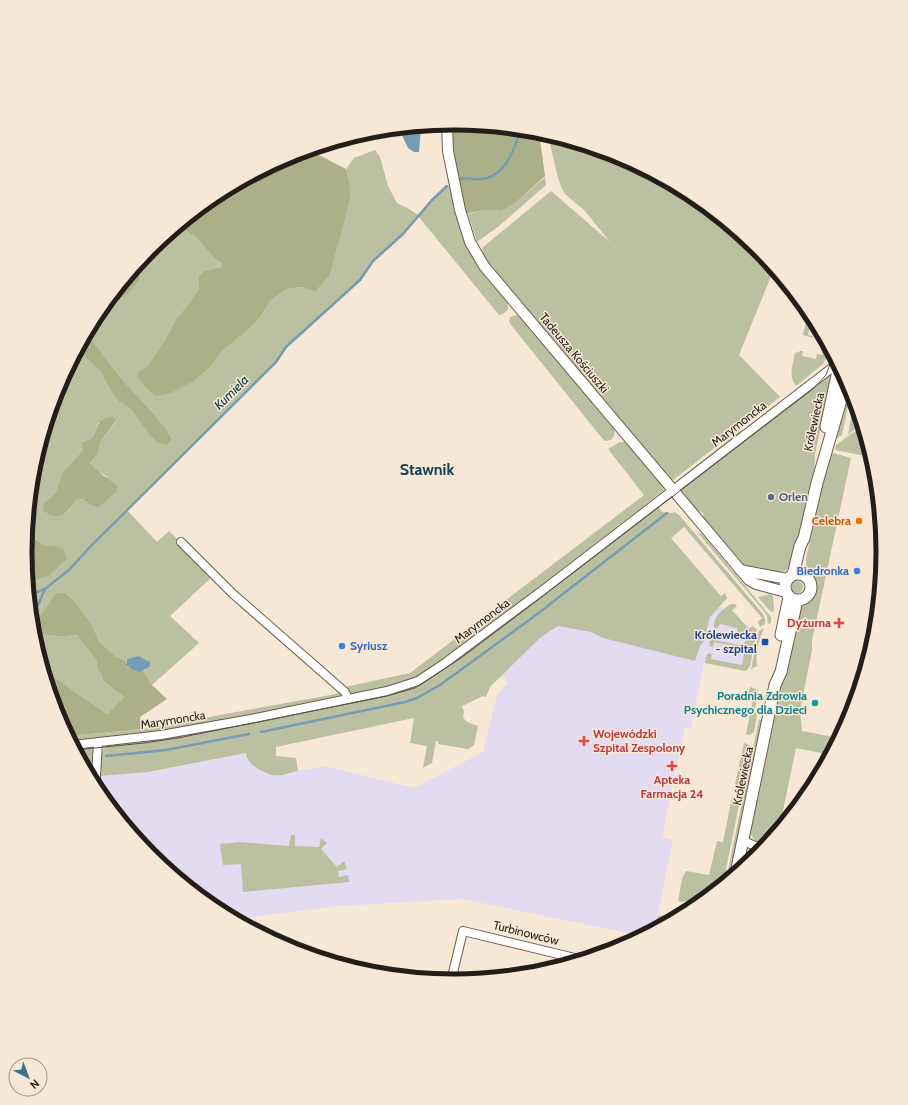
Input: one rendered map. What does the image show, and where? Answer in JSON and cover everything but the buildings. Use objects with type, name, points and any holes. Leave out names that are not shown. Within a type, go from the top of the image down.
[{"type":"main road","name":"Królewiecka","points":[[817,483],[820,455],[836,375]]},
{"type":"main road","name":"Królewiecka","points":[[794,577],[806,547],[804,538],[817,483],[843,389]]},
{"type":"main road","points":[[794,577],[809,582],[810,592],[806,597],[791,596],[785,586],[794,577]]},
{"type":"main road","name":"Królewiecka","points":[[738,864],[775,685],[774,674],[791,596]]},
{"type":"street","name":"Tadeusza Kościuszki","points":[[447,130],[448,152],[451,170],[467,233],[474,250],[484,266],[749,580],[756,584],[791,596]]},
{"type":"street","name":"Marymoncka","points":[[79,744],[186,731],[348,699],[401,688],[429,675],[833,369]]},
{"type":"street","points":[[181,542],[232,593],[345,692],[348,699]]},
{"type":"street","points":[[740,570],[794,577]]},
{"type":"street","points":[[96,775],[98,742]]},
{"type":"street","points":[[743,841],[756,846]]},
{"type":"street","name":"Turbinowców","points":[[453,974],[463,931],[572,957]]},
{"type":"shaded area","name":"Wojewódzki Szpital Zespolony","points":[[664,541],[750,639],[743,671],[704,663],[691,728],[685,727],[662,837],[673,840],[656,923],[634,934],[462,899],[339,906],[243,918],[197,887],[176,870],[137,831],[103,787],[102,775],[148,772],[246,753],[274,775],[325,766],[414,788],[483,752],[497,695],[508,683],[496,670]]},
{"type":"green space","points":[[451,130],[509,134],[540,140],[545,176],[514,204],[501,211],[484,210],[465,214],[453,162]]},
{"type":"green space","points":[[550,142],[590,153],[641,174],[665,187],[711,218],[732,235],[772,275],[739,355],[780,397],[673,480],[668,477],[492,269],[481,253],[484,251],[482,251],[483,247],[551,191],[610,242],[585,211],[565,194],[558,178]]},
{"type":"green space","points":[[375,150],[380,157],[388,186],[397,203],[418,215],[432,200],[450,185],[462,231],[508,301],[508,309],[503,314],[499,315],[418,216],[403,234],[373,261],[360,280],[286,347],[276,362],[127,510],[157,542],[169,531],[214,575],[170,616],[199,643],[152,685],[143,670],[146,669],[138,656],[127,659],[126,661],[115,656],[100,642],[90,622],[74,601],[65,593],[38,622],[33,581],[48,576],[46,546],[33,536],[33,525],[40,470],[54,417],[64,391],[81,356],[100,371],[112,393],[119,402],[131,409],[148,433],[172,440],[167,430],[119,376],[91,339],[103,318],[114,303],[121,300],[139,281],[141,270],[183,229],[197,238],[212,256],[222,262],[221,267],[204,271],[199,276],[199,288],[176,319],[164,342],[147,366],[138,374],[209,368],[223,350],[247,331],[260,318],[270,301],[287,289],[302,287],[315,292],[330,275],[336,252],[349,181],[346,169],[354,158]],"holes":[[[116,422],[100,442],[98,454],[90,463],[95,470],[106,476],[115,492],[98,508],[92,506],[83,499],[76,500],[68,511],[44,503],[55,494],[62,473],[83,450],[81,443],[92,438],[98,423]]]},
{"type":"green space","points":[[316,154],[346,169],[349,181],[350,199],[330,275],[315,292],[302,287],[287,289],[270,301],[260,318],[247,331],[223,350],[209,368],[194,381],[171,393],[156,396],[145,386],[137,374],[147,366],[164,342],[176,319],[199,288],[199,276],[204,271],[221,267],[222,263],[212,256],[197,238],[183,229],[220,202],[267,174]]},
{"type":"green space","points":[[545,177],[546,185],[499,226],[477,242],[468,214],[484,210],[501,211],[514,204]]},
{"type":"green space","points":[[141,270],[139,281],[121,300],[114,303]]},
{"type":"green space","points":[[516,315],[520,316],[615,427],[614,436],[611,440],[605,441],[602,438],[511,325],[509,322],[510,317]]},
{"type":"green space","points":[[806,320],[810,326],[808,335],[813,336],[813,338],[803,335]]},
{"type":"green space","points":[[91,338],[119,376],[167,430],[172,440],[166,445],[157,442],[148,433],[131,409],[119,402],[112,393],[100,371],[81,356]]},
{"type":"green space","points":[[823,350],[826,356],[823,364],[796,386],[792,378],[792,366],[795,353],[803,351],[802,356],[816,359],[817,354],[822,355]]},
{"type":"green space","points":[[833,371],[815,454],[814,475],[808,506],[800,528],[793,562],[788,569],[779,574],[746,567],[740,563],[703,521],[705,519],[702,517],[704,515],[701,511],[699,512],[690,502],[688,503],[681,494],[680,489]]},
{"type":"green space","points":[[846,395],[849,403],[842,435],[831,442],[830,452],[851,458],[812,641],[812,650],[800,710],[802,731],[833,737],[824,754],[796,748],[781,818],[760,843],[754,839],[750,832],[787,653],[798,610],[812,599],[816,591],[816,583],[806,566],[806,559],[830,442]]},
{"type":"green space","points":[[852,412],[857,427],[848,435]]},
{"type":"green space","points":[[112,416],[116,421],[100,442],[98,454],[90,463],[117,486],[116,492],[98,508],[92,506],[83,499],[76,500],[65,513],[61,515],[53,516],[48,514],[43,510],[44,503],[55,494],[62,473],[83,450],[81,443],[92,438],[100,422]]},
{"type":"green space","points":[[858,429],[865,456],[835,450],[836,445]]},
{"type":"green space","points":[[741,430],[741,435],[677,481]]},
{"type":"green space","points":[[620,442],[630,445],[661,483],[664,490],[466,644],[417,677],[399,685],[266,713],[144,735],[78,742],[74,735],[143,729],[336,694],[345,687],[410,673],[644,495],[608,449]]},
{"type":"green space","points":[[658,506],[662,512],[675,512],[680,516],[763,614],[765,624],[760,627],[758,622],[762,618],[684,527],[671,538],[721,596],[725,593],[727,598],[710,617],[704,641],[700,646],[695,661],[603,638],[591,632],[558,626],[541,637],[490,687],[486,697],[483,696],[462,706],[464,719],[469,723],[478,726],[474,745],[468,749],[438,744],[438,741],[436,741],[432,763],[423,768],[427,746],[410,743],[414,718],[276,747],[276,756],[296,758],[298,771],[282,775],[273,775],[260,770],[249,761],[246,753],[148,772],[100,776],[100,763],[103,750],[108,745],[386,695],[414,686]]},
{"type":"green space","points":[[698,533],[702,534],[771,617],[771,623],[768,624],[767,616],[763,610]]},
{"type":"green space","points":[[33,536],[46,546],[53,545],[64,550],[67,559],[48,576],[33,581]]},
{"type":"green space","points":[[795,581],[799,581],[803,587],[799,593],[795,593],[791,589],[791,585]]},
{"type":"green space","points":[[58,593],[65,593],[74,601],[90,622],[100,642],[115,656],[126,661],[126,665],[130,668],[136,671],[143,670],[152,685],[167,699],[140,717],[143,729],[74,735],[64,714],[50,674],[107,714],[124,697],[103,681],[102,675],[98,670],[96,660],[77,635],[54,636],[40,633],[38,620],[54,596]]},
{"type":"green space","points":[[770,594],[773,596],[774,611],[771,612],[758,597]]},
{"type":"green space","points":[[731,604],[735,604],[737,606],[732,610],[749,629],[753,626],[757,630],[750,666],[746,671],[705,663],[707,654],[710,653],[712,655],[711,659],[742,665],[745,648],[714,642],[713,647],[709,645],[713,634],[715,636],[715,640],[744,646],[746,638],[744,635],[737,633],[737,628],[720,624],[717,629],[714,626],[717,616],[722,610]]},
{"type":"green space","points":[[764,628],[758,647],[757,666],[751,669],[759,631]]},
{"type":"green space","points":[[40,632],[48,635],[60,636],[77,635],[96,660],[98,670],[102,675],[103,681],[124,697],[107,714],[50,674]]},
{"type":"green space","points":[[750,687],[758,690],[755,710],[757,716],[754,732],[749,735],[746,734],[753,699],[747,698]]},
{"type":"green space","points":[[759,719],[763,722],[733,869],[727,874]]},
{"type":"green space","points":[[744,743],[751,747],[743,788],[739,790],[734,789]]},
{"type":"green space","points":[[81,747],[87,747],[94,751],[93,764],[90,765]]},
{"type":"green space","points":[[732,797],[738,798],[740,800],[725,876],[692,900],[678,901],[682,879],[686,871],[709,875],[717,841],[723,842]]},
{"type":"green space","points":[[291,835],[295,835],[295,846],[319,847],[321,838],[327,843],[321,849],[337,867],[344,861],[347,869],[338,871],[339,877],[348,875],[349,882],[243,892],[241,864],[223,865],[220,844],[239,842],[289,846]]},
{"type":"green space","points":[[749,849],[754,849],[744,859],[745,853]]},
{"type":"green space","points":[[671,914],[656,923],[658,916]]},
{"type":"water","points":[[421,132],[419,152],[414,152],[408,148],[401,134]]},
{"type":"water","points":[[138,656],[150,662],[149,667],[140,672],[133,670],[126,665],[127,659]]},
{"type":"waterway","name":"Kumiela","points":[[460,179],[482,179],[490,177],[496,173],[507,162],[518,136]]},
{"type":"waterway","name":"Kumiela","points":[[36,607],[45,589],[70,569],[88,549],[276,362],[286,347],[360,280],[373,261],[403,234],[432,200],[447,186]]},
{"type":"waterway","points":[[261,732],[405,702],[417,698],[440,685],[536,615],[667,513]]},
{"type":"waterway","points":[[34,593],[45,589]]},
{"type":"waterway","points":[[106,756],[166,750],[249,734]]},
{"type":"tram line","points":[[82,749],[178,738],[387,696],[415,688],[461,658],[814,388],[826,375],[830,363]]},
{"type":"place","name":"Orlen","points":[[771,497]]},
{"type":"place","name":"Celebra","points":[[859,521]]},
{"type":"place","name":"Biedronka","points":[[857,571]]},
{"type":"place","name":"Dyżurna","points":[[839,623]]},
{"type":"place","name":"Królewiecka - szpital","points":[[765,642]]},
{"type":"place","name":"Syriusz","points":[[342,646]]},
{"type":"place","name":"Poradnia Zdrowia Psychicznego dla Dzieci","points":[[815,703]]},
{"type":"place","name":"Wojewódzki Szpital Zespolony","points":[[584,741]]},
{"type":"place","name":"Apteka Farmacja 24","points":[[672,766]]},
{"type":"district","name":"Stawnik","points":[[427,469]]}]
